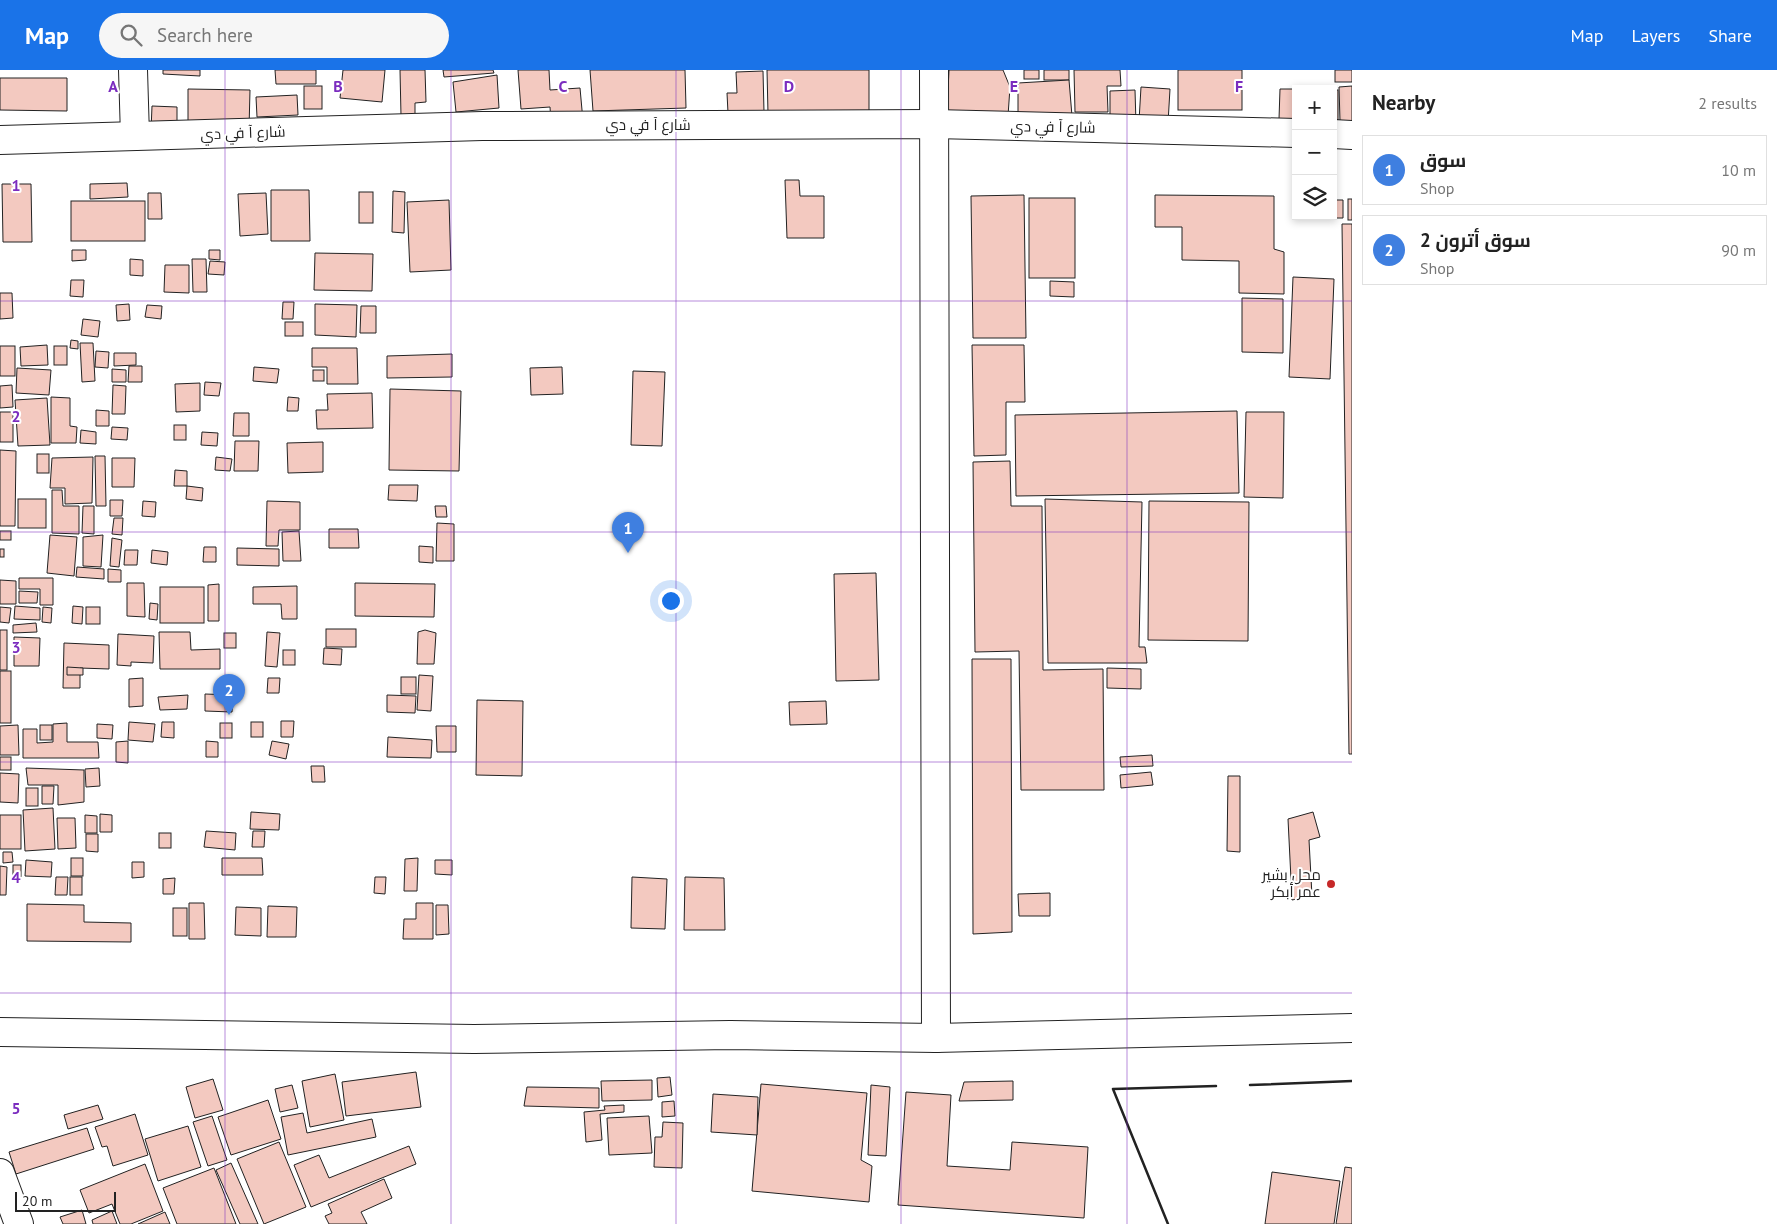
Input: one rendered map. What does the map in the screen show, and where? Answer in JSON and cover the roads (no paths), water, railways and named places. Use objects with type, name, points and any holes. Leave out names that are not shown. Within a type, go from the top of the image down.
[{"type":"street","points":[[133,70],[134,136]]},
{"type":"street","points":[[934,70],[936,1038]]},
{"type":"street","name":"شارع آ في دي","points":[[0,140],[482,126],[934,124],[1292,133]]},
{"type":"street","points":[[1337,134],[1352,135]]},
{"type":"street","points":[[0,1032],[474,1039],[730,1035],[936,1038],[1352,1028]]},
{"type":"street","points":[[0,1173],[19,1224]]},
{"type":"place","name":"سوق","points":[[628,553]]},
{"type":"place","name":"سوق أترون 2","points":[[229,715]]},
{"type":"place","name":"محل بشير عمر أبكر","points":[[1331,884]]}]
